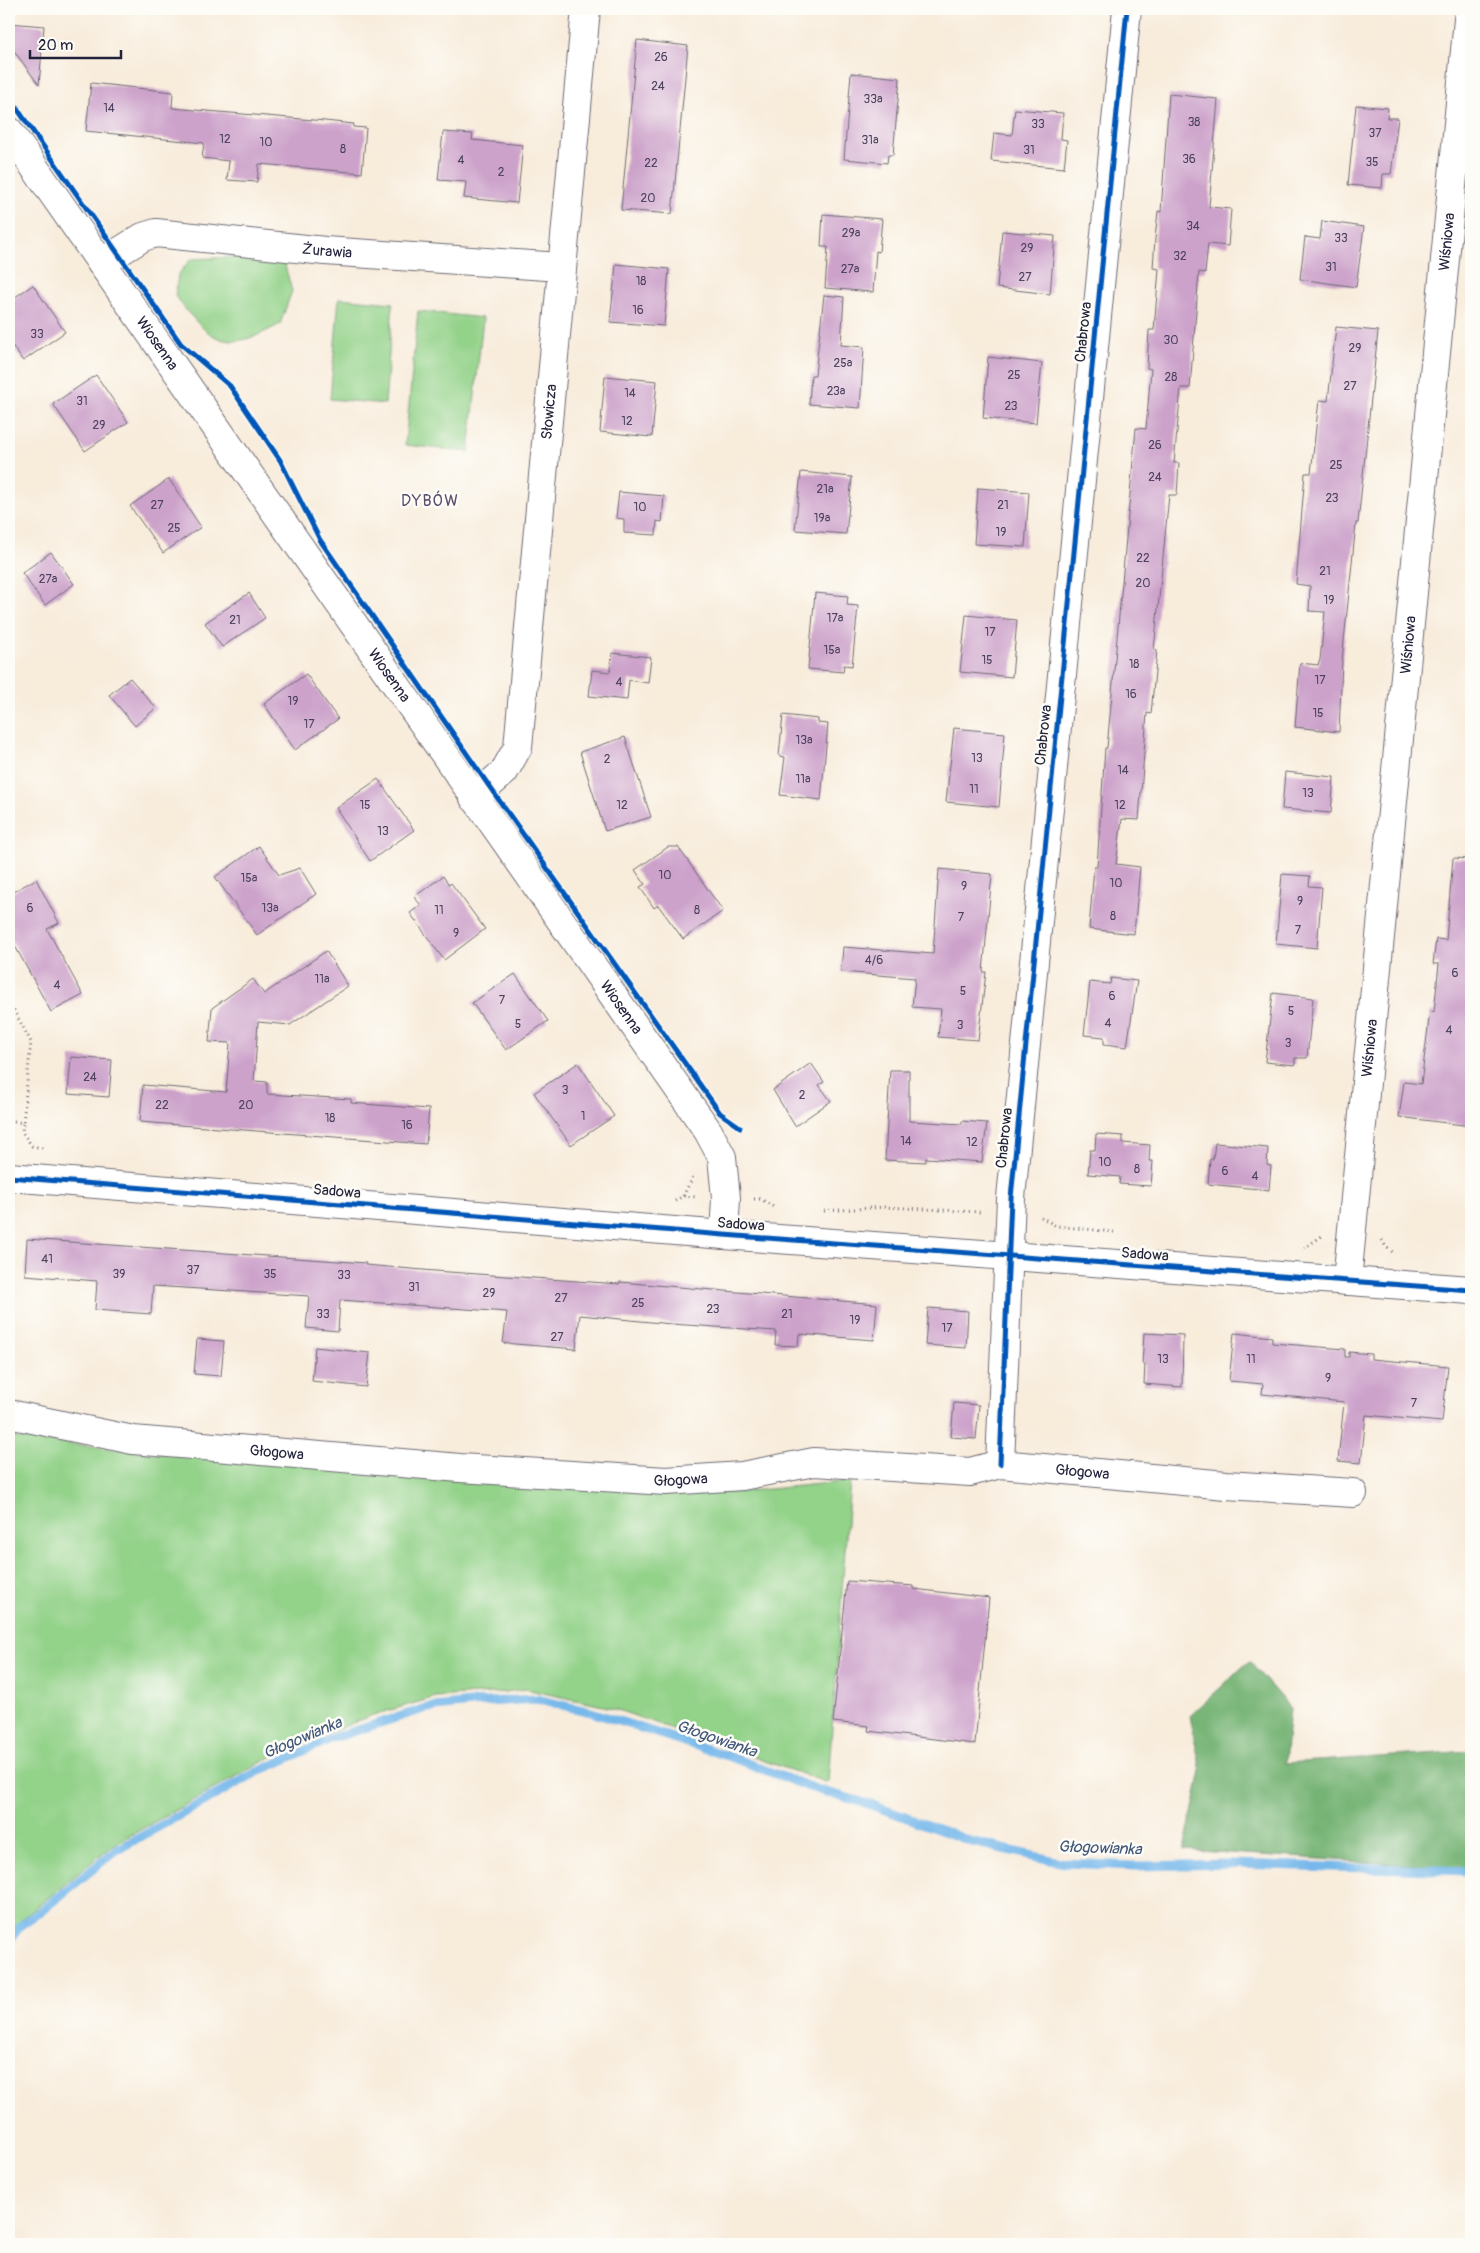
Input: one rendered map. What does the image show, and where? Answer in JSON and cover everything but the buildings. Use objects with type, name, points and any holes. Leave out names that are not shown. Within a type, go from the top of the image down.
[{"type":"street","name":"Słowicza","points":[[474,798],[504,772],[518,747],[586,9]]},
{"type":"street","name":"Chabrowa","points":[[1000,1464],[1011,1198],[1127,9]]},
{"type":"street","name":"Wiśniowa","points":[[1347,1281],[1352,1211],[1469,9]]},
{"type":"street","name":"Wiosenna","points":[[9,131],[708,1130],[722,1157],[726,1198],[724,1235]]},
{"type":"street","name":"Żurawia","points":[[102,264],[143,237],[156,233],[325,251],[561,268]]},
{"type":"street","name":"Sadowa","points":[[9,1178],[724,1235],[1471,1290]]},
{"type":"street","name":"Głogowa","points":[[9,1414],[133,1440],[450,1467],[666,1481],[742,1476],[814,1462],[970,1472],[1000,1464],[1226,1485],[1353,1493]]},
{"type":"path","points":[[9,1001],[31,1042],[23,1123]]},
{"type":"path","points":[[885,1207],[979,1213],[991,1197],[1035,1198],[1039,1216],[1056,1226],[1115,1232]]},
{"type":"path","points":[[1352,1211],[1375,1212],[1378,1232],[1382,1240],[1386,1247],[1399,1258]]},
{"type":"path","points":[[1303,1249],[1327,1233]]},
{"type":"green space","points":[[236,257],[284,262],[292,291],[280,324],[261,334],[232,341],[220,339],[210,333],[199,324],[175,296],[178,275],[191,259]]},
{"type":"green space","points":[[339,298],[393,303],[385,404],[330,399]]},
{"type":"green space","points":[[418,311],[483,318],[469,452],[405,445]]},
{"type":"green space","points":[[9,1437],[152,1453],[728,1493],[850,1481],[828,1783],[612,1708],[525,1689],[436,1697],[370,1716],[273,1756],[113,1845],[20,1921],[9,1933]]},
{"type":"green space","points":[[1249,1661],[1290,1708],[1285,1763],[1471,1751],[1471,1869],[1184,1850],[1201,1771],[1190,1716]]},
{"type":"waterway","name":"Głogowianka","points":[[9,1941],[20,1926],[115,1851],[257,1772],[333,1738],[427,1708],[537,1699],[591,1712],[731,1757],[809,1787],[872,1805],[973,1842],[1064,1863],[1135,1866],[1231,1864],[1471,1871]]},
{"type":"cycle path","points":[[1000,1464],[1011,1198],[1127,9]]},
{"type":"cycle path","points":[[9,97],[181,344],[230,386],[280,460],[320,540],[489,786],[720,1113],[740,1127]]},
{"type":"cycle path","points":[[9,1177],[724,1235],[1471,1290]]},
{"type":"district","name":"DYBÓW","points":[[430,500]]}]
